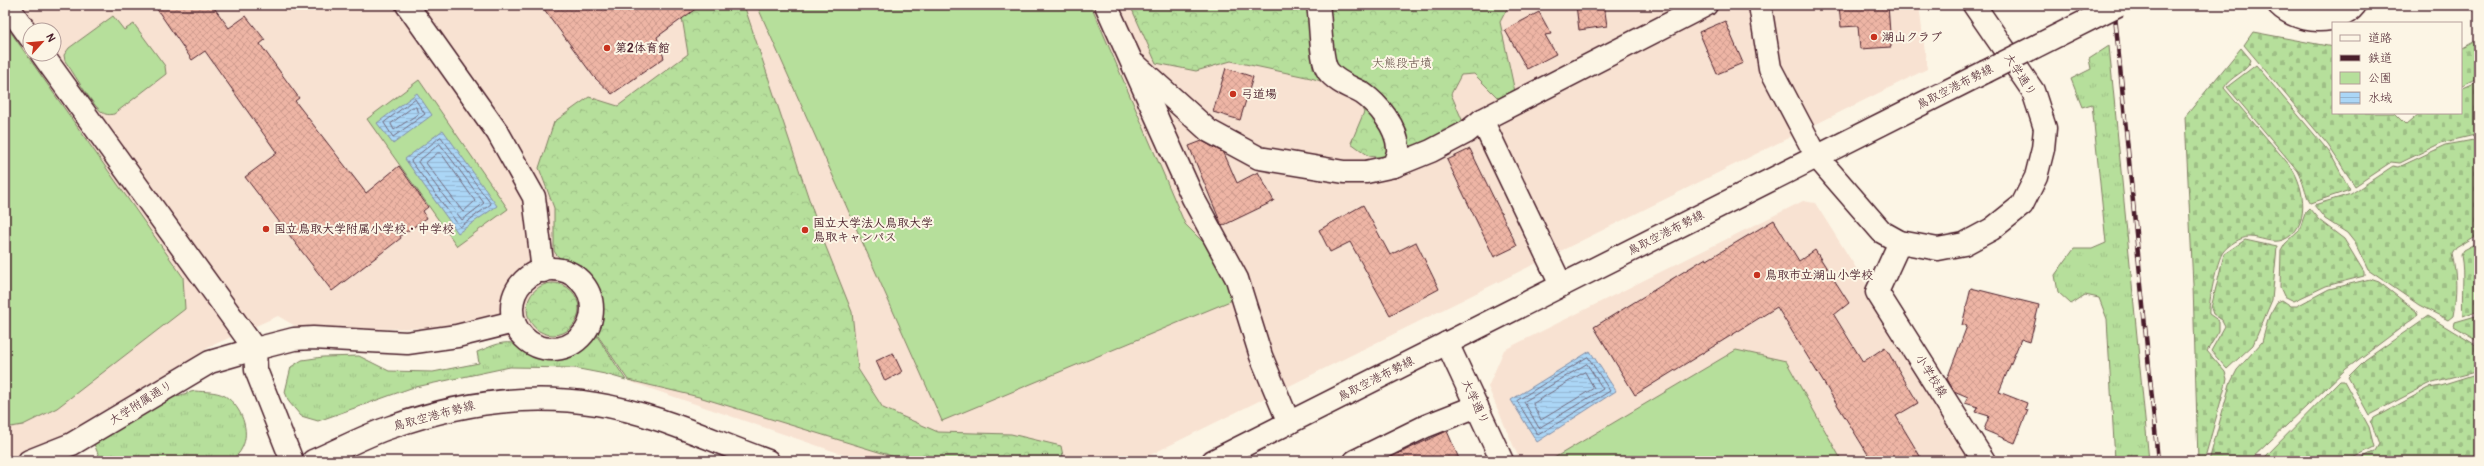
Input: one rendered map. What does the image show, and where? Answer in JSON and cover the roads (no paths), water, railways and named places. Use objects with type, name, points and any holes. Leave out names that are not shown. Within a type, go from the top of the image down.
[{"type":"street","points":[[7,5],[22,26]]},
{"type":"street","points":[[407,5],[498,133],[534,197],[543,270]]},
{"type":"street","points":[[1106,5],[1193,198],[1237,279],[1261,356],[1289,423]]},
{"type":"street","points":[[1318,5],[1322,46],[1328,71],[1380,108],[1393,131],[1399,148],[1394,166]]},
{"type":"street","points":[[1130,60],[1209,132],[1259,158],[1344,172],[1366,172],[1394,166],[1431,151],[1467,132],[1482,120],[1706,5]]},
{"type":"street","name":"大学通り","points":[[1760,5],[1770,68],[1817,157],[1882,232],[1900,242],[1938,249],[1964,244],[1992,229],[2022,205],[2036,177],[2043,149],[2045,128],[2033,91],[1974,5]]},
{"type":"street","name":"鳥取空港布勢線","points":[[1214,461],[2118,5]]},
{"type":"street","points":[[2278,5],[2287,14],[2318,21],[2337,18],[2355,5]]},
{"type":"street","points":[[48,62],[255,349],[256,370],[292,461]]},
{"type":"street","points":[[1482,120],[1561,285]]},
{"type":"street","name":"小学校線","points":[[1900,242],[1877,292],[1984,461]]},
{"type":"street","points":[[553,269],[566,272],[577,279],[586,288],[591,300],[592,313],[588,326],[582,336],[572,344],[560,349],[547,349],[534,346],[524,338],[514,322],[512,314],[513,300],[518,288],[527,278],[543,270],[553,269]]},
{"type":"street","name":"大学附属通り","points":[[29,461],[90,434],[210,362],[255,349],[294,339],[313,338],[407,343],[457,336],[514,322]]},
{"type":"street","name":"大学通り","points":[[1447,343],[1478,406],[1502,461]]},
{"type":"street","name":"鳥取空港布勢線","points":[[313,461],[391,427],[464,406],[500,401],[546,400],[596,404],[641,415],[730,455],[768,461]]},
{"type":"street","points":[[1363,459],[1426,426],[1478,406]]},
{"type":"water","points":[[417,93],[432,115],[393,144],[377,123]]},
{"type":"water","points":[[443,130],[497,206],[458,233],[405,159]]},
{"type":"water","points":[[1590,351],[1616,391],[1537,442],[1511,400]]},
{"type":"railway","points":[[2114,5],[2158,461]]},
{"type":"place","name":"湖山クラブ","points":[[1874,37]]},
{"type":"place","name":"第2体育館","points":[[607,48]]},
{"type":"place","name":"弓道場","points":[[1233,94]]},
{"type":"place","name":"国立鳥取大学附属小学校・中学校","points":[[266,229]]},
{"type":"place","name":"国立大学法人鳥取大学 鳥取キャンパス","points":[[805,230]]},
{"type":"place","name":"鳥取市立湖山小学校","points":[[1757,275]]},
{"type":"park label","name":"大熊段古墳","points":[[1402,63]]}]
